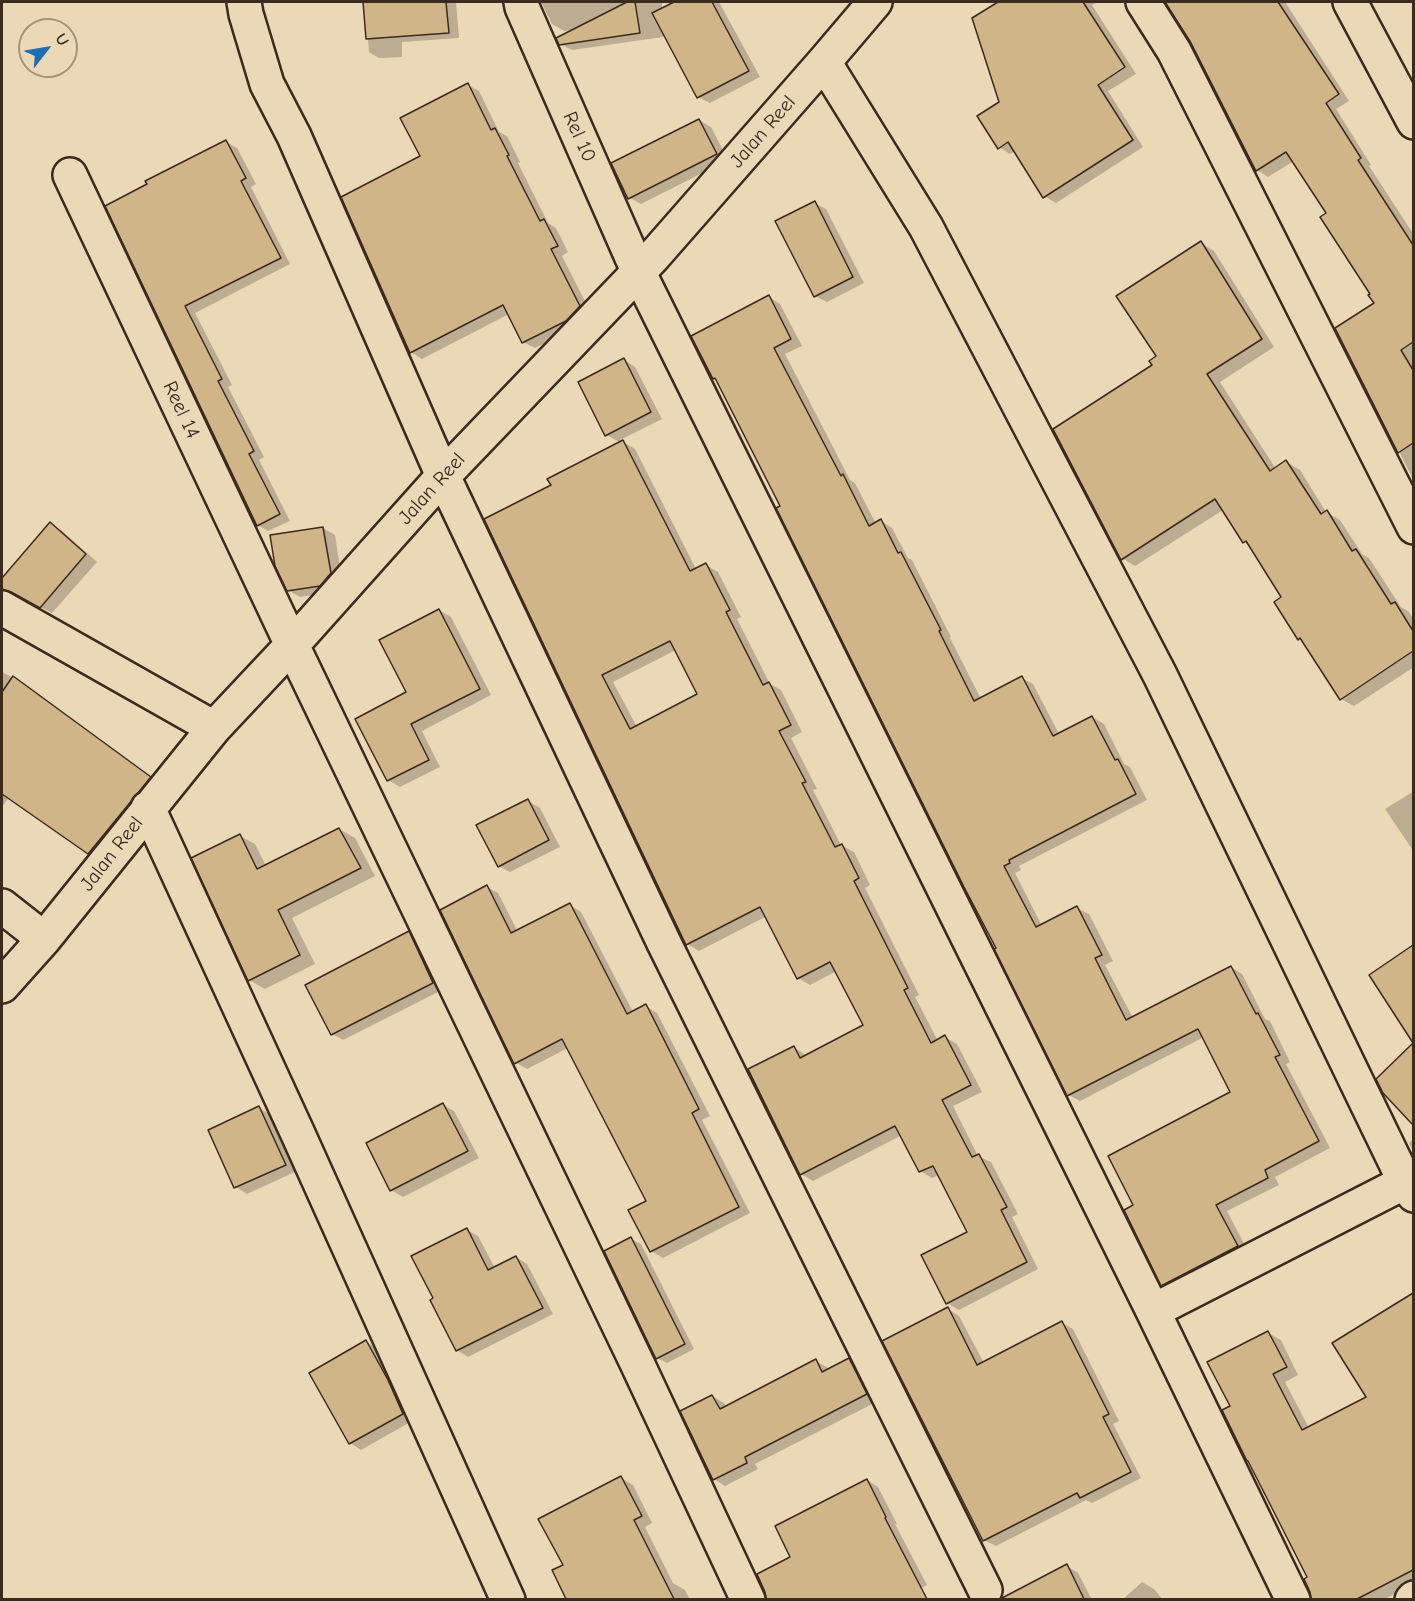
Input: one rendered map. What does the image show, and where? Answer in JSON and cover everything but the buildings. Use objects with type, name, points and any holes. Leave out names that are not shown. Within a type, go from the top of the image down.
[{"type":"street","points":[[244,2],[267,84],[294,136],[443,476],[664,943],[985,1590]]},
{"type":"street","name":"Rel 10","points":[[521,2],[638,271],[1153,1311],[1293,1599]]},
{"type":"street","name":"Jalan Reel","points":[[2,987],[44,939],[214,728],[292,645],[443,476],[653,257],[875,2]]},
{"type":"street","points":[[1143,2],[1174,51],[1413,527]]},
{"type":"street","points":[[1350,2],[1413,122]]},
{"type":"street","points":[[824,62],[926,228],[1149,654],[1409,1189],[1153,1311]]},
{"type":"street","name":"Reel 14","points":[[70,175],[748,1599]]},
{"type":"street","points":[[2,608],[214,728]]},
{"type":"street","points":[[148,808],[508,1599]]},
{"type":"street","points":[[2,906],[44,939]]}]
